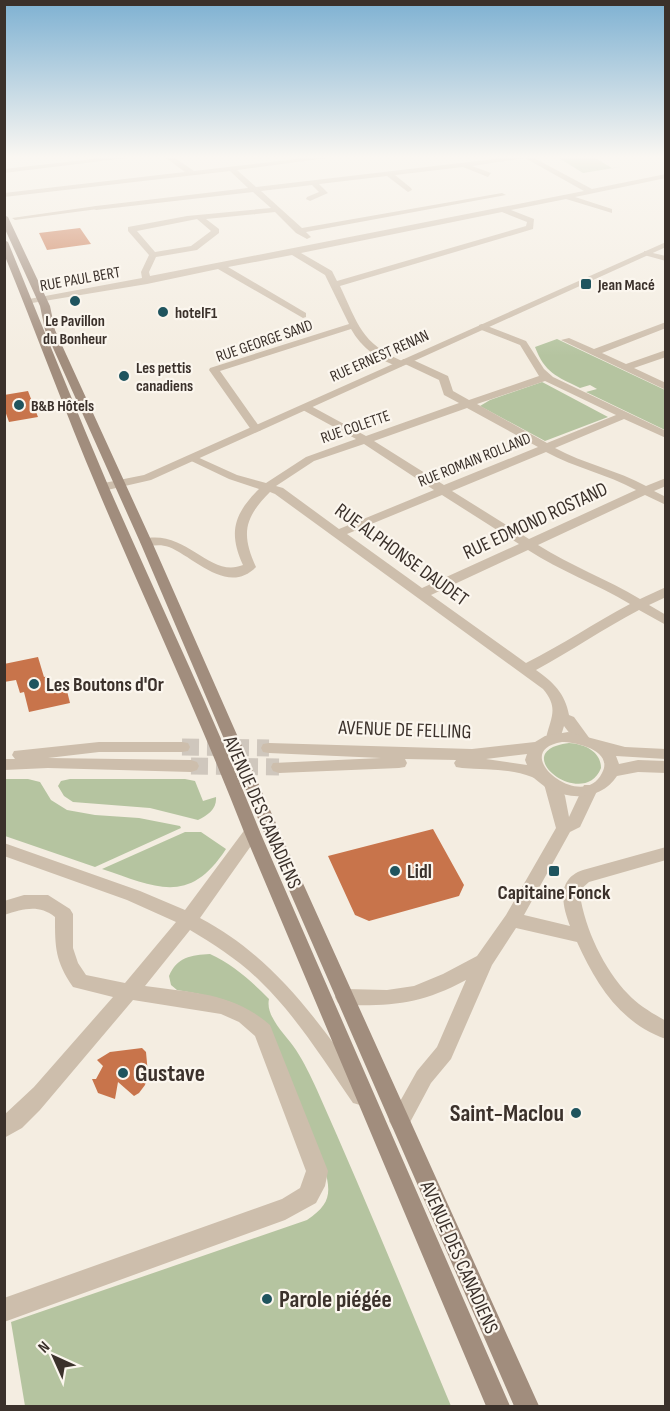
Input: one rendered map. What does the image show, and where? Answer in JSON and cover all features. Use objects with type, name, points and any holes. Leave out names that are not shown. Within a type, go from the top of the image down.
[{"type":"main road","name":"AVENUE DES CANADIENS","points":[[5,224],[8,240],[30,302],[103,487],[202,716],[223,758],[252,832],[498,1407]]},
{"type":"main road","name":"AVENUE DES CANADIENS","points":[[8,240],[42,300],[50,330],[146,542],[527,1407]]},
{"type":"street","points":[[153,255],[130,229],[160,224]]},
{"type":"street","points":[[153,255],[194,248],[216,231],[207,224]]},
{"type":"street","points":[[291,224],[319,246]]},
{"type":"street","points":[[299,231],[339,224]]},
{"type":"street","name":"RUE PAUL BERT","points":[[30,302],[147,281],[429,224]]},
{"type":"street","points":[[336,284],[530,227],[531,224]]},
{"type":"street","name":"RUE ERNEST RENAN","points":[[103,487],[147,478],[666,244]]},
{"type":"street","points":[[293,252],[323,268],[336,284],[354,326],[367,346],[444,378],[448,393],[545,448],[567,459],[628,481],[666,502]]},
{"type":"street","points":[[647,252],[666,259]]},
{"type":"street","points":[[147,281],[145,272],[153,255]]},
{"type":"street","points":[[220,266],[303,315]]},
{"type":"street","points":[[593,353],[666,325]]},
{"type":"street","name":"RUE GEORGE SAND","points":[[256,429],[214,370],[354,326]]},
{"type":"street","points":[[482,327],[527,346],[537,370],[544,376],[666,435]]},
{"type":"street","points":[[566,340],[666,387]]},
{"type":"street","points":[[625,368],[666,353]]},
{"type":"street","name":"RUE COLETTE","points":[[146,542],[168,541],[220,573],[243,572],[250,567],[243,554],[240,531],[249,508],[268,487],[292,468],[310,459],[468,405],[544,376]]},
{"type":"street","points":[[305,407],[365,440],[559,564],[616,590],[666,621]]},
{"type":"street","name":"RUE ROMAIN ROLLAND","points":[[337,534],[623,416]]},
{"type":"street","name":"RUE ALPHONSE DAUDET","points":[[191,458],[233,477],[279,491],[552,690],[562,718],[569,722],[582,739]]},
{"type":"street","name":"RUE EDMOND ROSTAND","points":[[422,594],[666,481]]},
{"type":"street","points":[[526,669],[666,591]]},
{"type":"street","points":[[554,738],[558,720],[562,718]]},
{"type":"street","points":[[666,754],[625,752],[600,747],[568,736],[554,738],[538,747],[533,760],[538,773],[552,784],[571,790],[590,789],[602,784],[612,771],[638,766],[666,766]]},
{"type":"street","points":[[4,756],[99,747],[182,747]]},
{"type":"street","name":"AVENUE DE FELLING","points":[[269,748],[439,753],[506,752],[538,747]]},
{"type":"street","points":[[600,747],[611,761],[612,771]]},
{"type":"street","points":[[4,765],[48,763],[191,766]]},
{"type":"street","name":"AVENUE DE FELLING","points":[[279,768],[374,763],[476,763],[502,765],[538,773]]},
{"type":"street","points":[[552,784],[558,794],[560,820],[564,828]]},
{"type":"street","points":[[400,1121],[424,1077],[450,1042],[484,961],[512,920],[564,828],[574,823],[590,789]]},
{"type":"street","points":[[4,1128],[30,1105],[130,992],[219,880],[252,832]]},
{"type":"street","points":[[4,849],[150,902],[188,920],[252,962],[302,1018],[369,1108]]},
{"type":"street","points":[[666,853],[583,877],[573,887],[572,906],[598,968],[618,998],[633,1012],[666,1031]]},
{"type":"street","points":[[4,908],[24,902],[48,902],[64,914],[64,948],[69,966],[80,981],[100,987],[223,1006],[246,1016],[263,1031],[317,1171],[314,1191],[301,1202],[4,1310]]},
{"type":"street","points":[[512,920],[584,936]]},
{"type":"street","points":[[345,997],[390,998],[416,994],[441,985],[484,961]]},
{"type":"green space","points":[[557,339],[665,390],[665,430],[586,392],[597,389],[590,385],[580,388],[552,373],[543,363],[535,347]]},
{"type":"green space","points":[[542,382],[608,417],[545,441],[480,406],[490,400]]},
{"type":"green space","points":[[569,743],[586,747],[598,757],[601,768],[592,780],[580,784],[566,782],[554,775],[546,766],[544,756],[551,748]]},
{"type":"green space","points":[[5,779],[28,779],[40,782],[51,800],[67,810],[95,815],[139,818],[181,828],[95,867],[5,836]]},
{"type":"green space","points":[[70,779],[185,779],[195,781],[203,801],[216,797],[216,801],[211,811],[198,820],[150,808],[73,802],[64,796],[58,786],[61,781]]},
{"type":"green space","points":[[185,832],[201,832],[226,849],[199,879],[185,885],[155,886],[102,869]]},
{"type":"green space","points":[[210,954],[242,974],[269,999],[273,1019],[305,1065],[352,1169],[451,1406],[25,1406],[11,1322],[307,1220],[325,1203],[328,1184],[324,1167],[270,1028],[249,1011],[227,1001],[177,990],[171,985],[169,976],[180,961],[191,956]]},
{"type":"building","points":[[80,228],[91,244],[47,250],[39,233]]},
{"type":"building","name":"B&B Hôtels","points":[[28,391],[38,417],[9,422],[4,408],[4,395]]},
{"type":"building","name":"Les Boutons d'Or","points":[[38,657],[44,677],[48,676],[52,690],[66,687],[70,703],[29,712],[24,692],[20,693],[16,680],[4,682],[4,664]]},
{"type":"building","name":"Lidl","points":[[433,829],[464,885],[459,896],[369,921],[355,915],[328,856]]},
{"type":"building","name":"Gustave","points":[[142,1048],[146,1052],[148,1074],[145,1085],[139,1093],[134,1096],[118,1082],[115,1099],[98,1093],[92,1079],[96,1079],[103,1066],[97,1060],[110,1052]]},
{"type":"tunnel","points":[[182,747],[269,748]]},
{"type":"tunnel","points":[[191,766],[279,767]]},
{"type":"place","name":"Jean Macé","points":[[586,284]]},
{"type":"place","name":"Le Pavillon du Bonheur","points":[[75,301]]},
{"type":"place","name":"hotelF1","points":[[163,312]]},
{"type":"place","name":"Les pettis canadiens","points":[[124,376]]},
{"type":"place","name":"B&B Hôtels","points":[[19,405]]},
{"type":"place","name":"Les Boutons d'Or","points":[[34,684]]},
{"type":"place","name":"Lidl","points":[[395,871]]},
{"type":"place","name":"Capitaine Fonck","points":[[554,871]]},
{"type":"place","name":"Gustave","points":[[123,1073]]},
{"type":"place","name":"Saint-Maclou","points":[[576,1113]]},
{"type":"place","name":"Parole piégée","points":[[267,1299]]}]
